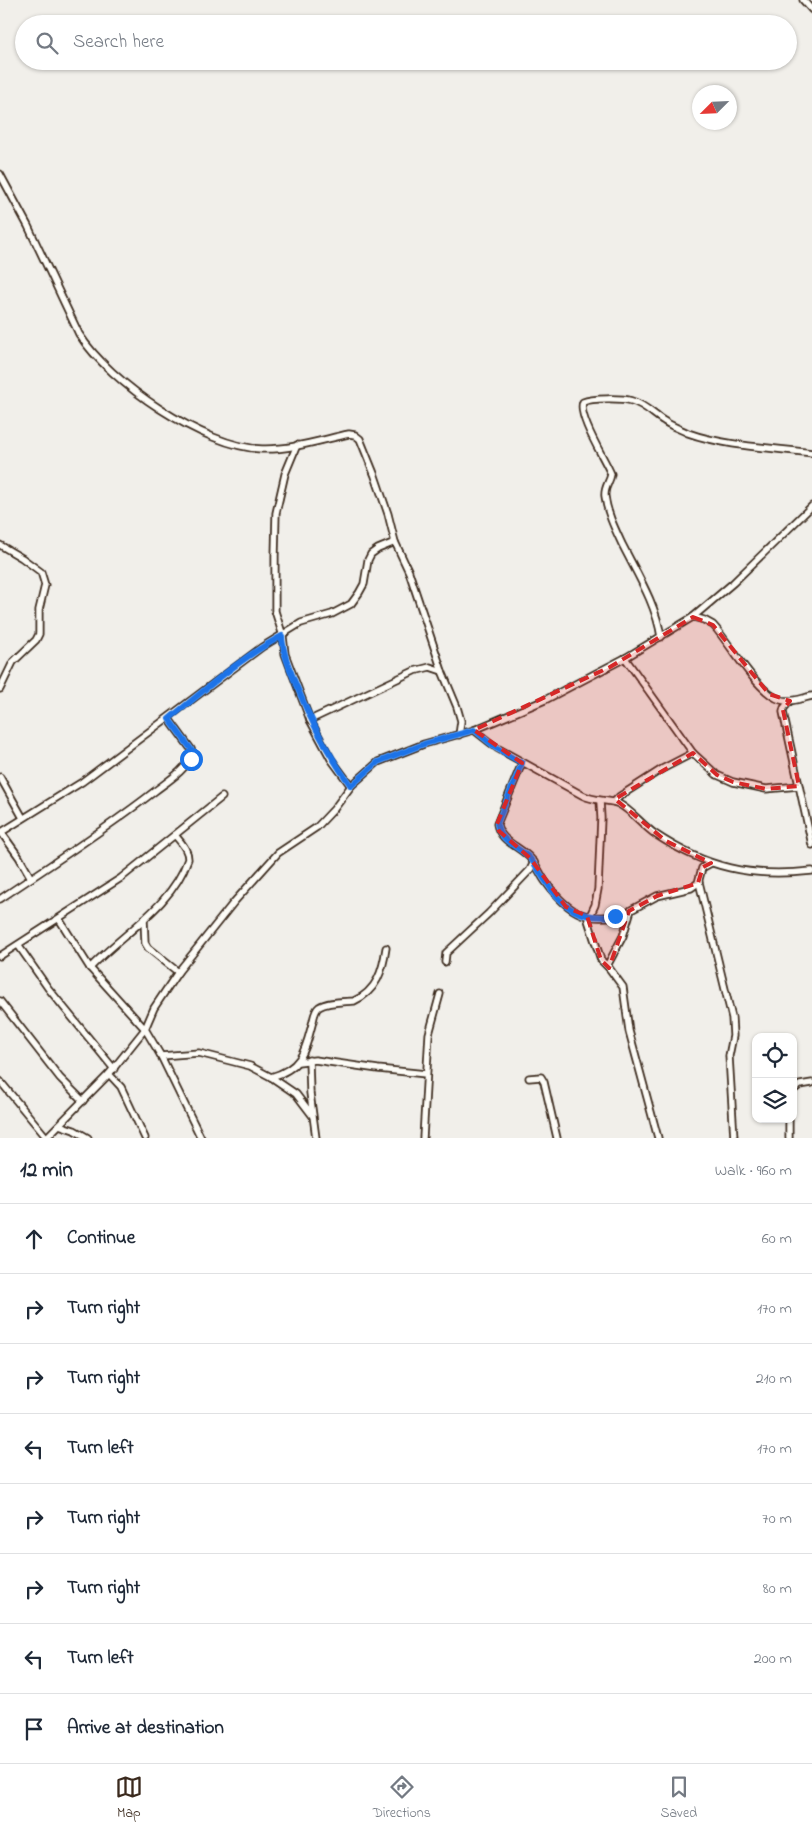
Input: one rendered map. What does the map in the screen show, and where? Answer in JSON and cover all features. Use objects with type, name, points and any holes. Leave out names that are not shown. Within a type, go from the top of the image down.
[{"type":"street","points":[[803,0],[812,10]]},
{"type":"street","points":[[0,174],[41,253],[79,334],[89,349],[123,382],[152,403],[188,425],[215,438],[260,449],[281,448],[349,434],[355,435],[360,439],[376,476],[395,542],[409,572],[442,671],[460,715],[459,735]]},
{"type":"street","points":[[661,637],[655,613],[610,517],[605,497],[605,488],[610,479],[610,474],[582,411],[581,406],[583,402],[625,399],[633,401],[666,423],[690,434],[709,439],[812,453]]},
{"type":"street","points":[[297,445],[285,474],[276,513],[274,603],[285,654],[310,720],[331,758],[351,786]]},
{"type":"street","points":[[0,1081],[47,1138],[114,1069],[145,1029],[154,1008],[178,972],[234,902],[278,853],[317,827],[334,809],[351,786],[378,762],[424,744],[474,730],[545,700],[661,637],[693,617],[733,583],[812,506]]},
{"type":"street","points":[[31,878],[19,857],[0,833],[82,782],[113,760],[136,740],[169,719],[231,669],[262,647],[282,636],[301,622],[332,614],[351,604],[364,584],[368,560],[371,554],[395,542]]},
{"type":"street","points":[[0,545],[41,572],[45,585],[39,610],[39,634],[36,640],[13,662],[0,689]]},
{"type":"street","points":[[693,617],[713,624],[750,673],[769,694],[780,700],[790,701],[812,696]]},
{"type":"street","points":[[625,658],[693,753],[717,776],[733,782],[766,789],[799,786]]},
{"type":"street","points":[[310,720],[414,671],[430,667],[442,671]]},
{"type":"street","points":[[790,701],[783,712],[812,845]]},
{"type":"street","points":[[0,899],[132,809],[174,776],[191,759],[193,754],[191,749],[169,719]]},
{"type":"street","points":[[474,730],[496,748],[591,800],[614,802],[621,805],[648,829],[666,841],[711,864],[735,870],[756,872],[812,871]]},
{"type":"street","points":[[614,802],[620,796],[693,753]]},
{"type":"street","points":[[522,763],[498,826],[505,839],[534,862],[546,882],[566,907],[589,917],[615,916],[630,912],[657,896],[691,888],[699,882]]},
{"type":"street","points":[[0,777],[23,818]]},
{"type":"street","points":[[0,956],[120,878],[222,797]]},
{"type":"street","points":[[600,801],[598,889],[595,905],[588,920],[589,926],[601,960],[623,986],[628,1025],[658,1138]]},
{"type":"street","points":[[90,968],[122,936],[144,919],[170,892],[185,866],[188,853],[175,835]]},
{"type":"street","points":[[444,962],[446,953],[489,913],[530,870],[534,862]]},
{"type":"street","points":[[711,864],[702,868],[699,882],[732,1018],[733,1036],[729,1056],[734,1138]]},
{"type":"street","points":[[608,968],[610,958],[623,936],[630,912]]},
{"type":"street","points":[[59,919],[90,968],[145,1029],[161,1056],[201,1138]]},
{"type":"street","points":[[144,919],[148,948],[178,972]]},
{"type":"street","points":[[18,945],[48,988],[114,1069]]},
{"type":"street","points":[[271,1077],[288,1071],[298,1062],[306,1044],[316,1011],[320,1006],[354,1000],[376,984],[381,973],[386,948]]},
{"type":"street","points":[[423,1138],[429,1034],[440,994]]},
{"type":"street","points":[[0,1001],[3,1011],[60,1078],[83,1101]]},
{"type":"street","points":[[161,1056],[200,1053],[250,1066],[271,1077],[296,1094],[312,1115]]},
{"type":"street","points":[[298,1062],[310,1060],[324,1061],[426,1074]]},
{"type":"street","points":[[310,1060],[309,1080],[316,1138]]},
{"type":"street","points":[[109,1074],[121,1087],[145,1138]]},
{"type":"street","points":[[528,1078],[536,1076],[544,1082],[557,1138]]},
{"type":"street","points":[[797,1087],[812,1083]]},
{"type":"street","points":[[789,1123],[790,1138]]},
{"type":"street","points":[[59,1125],[74,1130],[88,1138]]},
{"type":"highlighted area","points":[[693,617],[713,625],[769,694],[790,701],[783,710],[799,786],[766,789],[733,782],[717,775],[693,753],[615,799],[666,841],[711,863],[703,867],[698,883],[657,896],[629,911],[609,968],[601,960],[587,916],[566,907],[530,858],[499,831],[497,824],[522,763],[474,730],[610,667]]},
{"type":"route","points":[[191,759],[193,754],[191,749],[169,719],[231,669],[271,641],[282,636],[289,668],[310,720],[331,758],[351,786],[378,762],[424,744],[474,730],[496,748],[522,763],[497,824],[499,831],[505,839],[530,858],[566,907],[587,916],[601,918],[615,916]]}]
